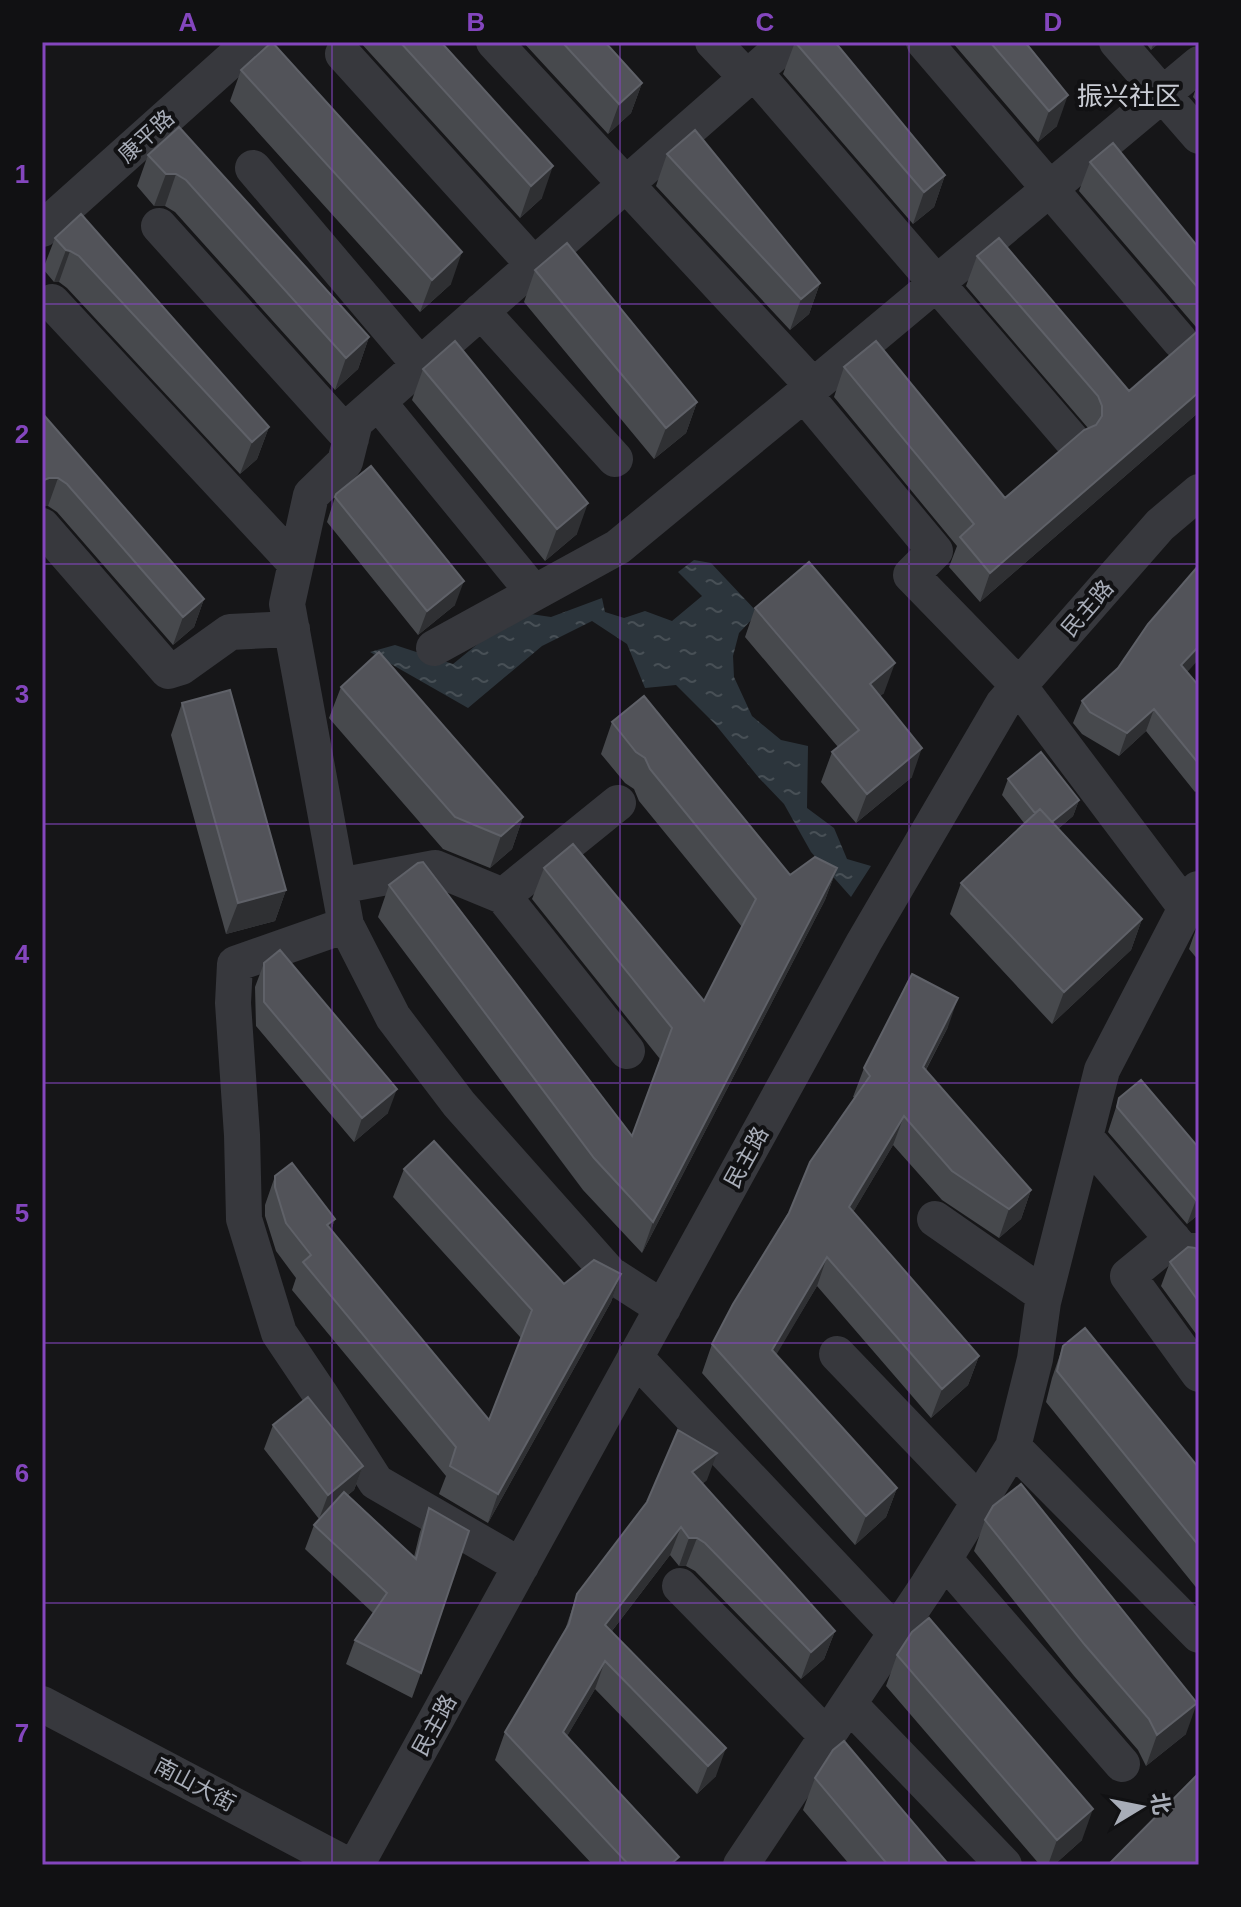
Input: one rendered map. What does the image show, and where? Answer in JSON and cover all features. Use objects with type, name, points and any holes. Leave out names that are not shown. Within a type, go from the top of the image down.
[{"type":"street","name":"康平路","points":[[42,229],[251,42]]},
{"type":"street","points":[[494,42],[626,184],[809,390],[935,551],[911,575],[1019,686],[1192,898],[1102,1070],[1044,1295],[1035,1359],[1013,1447],[896,1633],[741,1865]]},
{"type":"street","points":[[713,42],[750,75],[1071,439]]},
{"type":"street","points":[[663,1308],[610,1274],[459,1104],[393,1017],[346,925],[287,604],[311,495],[345,462],[355,422],[788,42]]},
{"type":"street","points":[[924,42],[1180,341]]},
{"type":"street","points":[[1117,42],[1199,136]]},
{"type":"street","points":[[343,54],[534,265]]},
{"type":"street","points":[[434,648],[618,547],[1199,64]]},
{"type":"street","points":[[253,168],[420,365]]},
{"type":"street","points":[[159,226],[351,439]]},
{"type":"street","points":[[52,302],[296,564]]},
{"type":"street","points":[[481,311],[615,459]]},
{"type":"street","points":[[378,402],[534,593]]},
{"type":"street","name":"民主路","points":[[353,1865],[361,1856],[864,942],[1003,704],[1160,525],[1199,492]]},
{"type":"street","points":[[42,526],[168,671],[181,667],[230,632],[292,629]]},
{"type":"street","points":[[503,896],[618,803]]},
{"type":"street","points":[[339,886],[435,868],[503,896],[627,1051]]},
{"type":"street","points":[[346,925],[235,964],[233,1003],[244,1219],[279,1333],[376,1482],[521,1566]]},
{"type":"street","points":[[1085,1137],[1186,1245],[1128,1276],[1199,1374]]},
{"type":"street","points":[[935,1219],[1044,1295]]},
{"type":"street","points":[[837,1354],[979,1502]]},
{"type":"street","points":[[635,1357],[896,1633]]},
{"type":"street","points":[[1013,1447],[1199,1635]]},
{"type":"street","points":[[944,1559],[1122,1764]]},
{"type":"street","points":[[680,1586],[827,1736]]},
{"type":"street","name":"南山大街","points":[[42,1704],[347,1865]]},
{"type":"street","points":[[849,1704],[1004,1865]]},
{"type":"street","name":"南山大街","points":[[42,1729],[296,1865]]},
{"type":"water","points":[[694,560],[711,563],[758,613],[739,633],[733,656],[734,677],[752,716],[781,740],[808,746],[807,808],[834,828],[847,859],[871,866],[851,897],[811,852],[784,804],[715,724],[676,685],[645,688],[627,644],[592,621],[542,646],[468,708],[370,652],[395,645],[453,664],[517,612],[551,617],[602,598],[605,612],[624,618],[645,611],[672,621],[702,596],[678,572]]},
{"type":"building","points":[[272,42],[462,252],[432,280],[241,70]]},
{"type":"building","points":[[400,42],[441,42],[553,166],[531,186]]},
{"type":"building","points":[[562,42],[605,42],[642,83],[619,104]]},
{"type":"building","points":[[795,42],[835,42],[945,175],[924,192]]},
{"type":"building","points":[[990,42],[1025,42],[1068,95],[1049,111]]},
{"type":"building","points":[[179,127],[369,337],[346,358],[186,180],[176,174],[166,174],[148,155]]},
{"type":"building","points":[[695,130],[820,283],[801,299],[667,154]]},
{"type":"building","points":[[1113,143],[1199,248],[1199,289],[1090,162]]},
{"type":"building","points":[[81,214],[269,427],[252,442],[79,256],[66,250],[55,238]]},
{"type":"building","points":[[999,238],[1129,391],[1199,330],[1199,392],[990,573],[960,537],[974,524],[844,367],[876,341],[1005,498],[1084,430],[1096,425],[1102,416],[1098,396],[977,256]]},
{"type":"building","points":[[567,243],[697,402],[666,428],[535,270]]},
{"type":"building","points":[[455,341],[588,503],[557,529],[423,369]]},
{"type":"building","points":[[42,413],[204,599],[183,617],[67,484],[58,478],[44,480]]},
{"type":"building","points":[[371,466],[464,581],[427,611],[335,497]]},
{"type":"building","points":[[809,562],[895,663],[870,684],[922,748],[867,794],[832,752],[859,730],[755,608]]},
{"type":"building","points":[[1199,565],[1199,646],[1181,665],[1199,686],[1199,764],[1154,709],[1127,733],[1090,712],[1082,701],[1118,668],[1148,624]]},
{"type":"building","points":[[379,652],[523,817],[501,836],[455,817],[341,687]]},
{"type":"building","points":[[230,690],[286,890],[238,903],[182,703]]},
{"type":"building","points":[[644,696],[790,875],[815,857],[837,868],[653,1222],[594,1158],[389,885],[423,862],[632,1136],[672,1028],[544,868],[573,844],[704,1001],[756,899],[650,769],[645,758],[636,752],[612,722]]},
{"type":"building","points":[[1041,752],[1079,800],[1052,822],[1040,809],[1035,813],[1008,779]]},
{"type":"building","points":[[1040,809],[1142,919],[1064,992],[961,883]]},
{"type":"building","points":[[280,950],[397,1089],[362,1118],[264,1002],[264,963]]},
{"type":"building","points":[[912,974],[958,998],[923,1067],[1031,1190],[1009,1209],[952,1171],[904,1116],[849,1207],[979,1356],[942,1389],[827,1257],[772,1350],[897,1488],[866,1516],[712,1344],[789,1213],[810,1162],[870,1076],[864,1068]]},
{"type":"building","points":[[1141,1080],[1199,1148],[1199,1197],[1196,1200],[1117,1107],[1119,1098]]},
{"type":"building","points":[[434,1141],[564,1284],[594,1260],[621,1274],[498,1494],[450,1466],[456,1447],[303,1262],[311,1255],[286,1223],[275,1187],[275,1176],[292,1163],[335,1219],[327,1225],[489,1420],[532,1310],[404,1169]]},
{"type":"building","points":[[1188,1247],[1195,1248],[1199,1253],[1199,1302],[1170,1262]]},
{"type":"building","points":[[1085,1328],[1199,1468],[1199,1546],[1057,1371],[1063,1346]]},
{"type":"building","points":[[308,1397],[363,1466],[328,1495],[273,1425]]},
{"type":"building","points":[[678,1430],[717,1453],[692,1472],[835,1631],[811,1652],[705,1543],[689,1538],[681,1527],[605,1625],[726,1748],[708,1766],[605,1661],[563,1732],[679,1857],[670,1865],[629,1865],[505,1732],[569,1624],[577,1594],[647,1502]]},
{"type":"building","points":[[1021,1484],[1197,1703],[1157,1735],[1149,1719],[985,1520],[993,1506]]},
{"type":"building","points":[[344,1492],[416,1559],[429,1508],[469,1531],[421,1673],[355,1640],[387,1593],[314,1525]]},
{"type":"building","points":[[929,1618],[1093,1809],[1057,1840],[897,1655],[912,1632]]},
{"type":"building","points":[[844,1741],[949,1865],[888,1865],[815,1778],[833,1750]]},
{"type":"building","points":[[1199,1773],[1199,1865],[1108,1865]]},
{"type":"district","name":"振兴社区","points":[[1129,96]]}]
